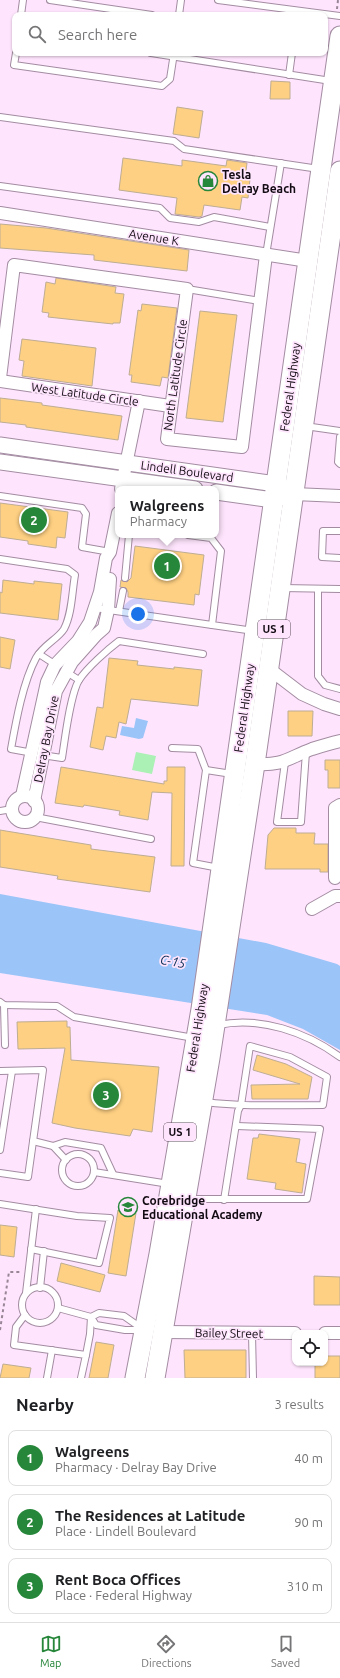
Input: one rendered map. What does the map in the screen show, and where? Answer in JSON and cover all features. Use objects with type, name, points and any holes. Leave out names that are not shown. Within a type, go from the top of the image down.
[{"type":"main road","name":"Federal Highway","points":[[221,929],[221,868],[340,36]]},
{"type":"main road","name":"Federal Highway","points":[[135,1378],[171,1184],[205,1022],[221,929],[248,805],[255,764],[304,426],[333,243],[340,171]]},
{"type":"main road","points":[[315,211],[321,235],[333,243]]},
{"type":"main road","points":[[240,731],[245,750],[249,758],[255,764]]},
{"type":"main road","points":[[234,774],[243,785],[248,805]]},
{"type":"main road","name":"Federal Highway","points":[[155,1374],[203,1102],[205,1022]]},
{"type":"main road","points":[[159,1254],[156,1309],[157,1320],[163,1332]]},
{"type":"main road","points":[[144,1330],[151,1346],[155,1374]]},
{"type":"street","name":"Avenue K","points":[[0,213],[308,261]]},
{"type":"street","name":"North Latitude Circle","points":[[187,289],[170,406],[167,439],[242,447],[266,255]]},
{"type":"street","points":[[0,378],[14,266],[187,289]]},
{"type":"street","name":"West Latitude Circle","points":[[0,381],[170,406]]},
{"type":"street","points":[[122,484],[139,402]]},
{"type":"street","name":"Lindell Boulevard","points":[[0,445],[126,462],[275,492],[294,494]]},
{"type":"street","name":"Lindell Boulevard","points":[[0,462],[122,484],[151,486]]},
{"type":"street","name":"Lindell Boulevard","points":[[219,492],[275,492]]},
{"type":"street","points":[[294,494],[340,496]]},
{"type":"street","name":"Delray Bay Drive","points":[[22,796],[31,798],[38,809],[35,817],[27,822],[18,820],[6,810],[14,801],[22,796],[37,754],[56,691],[60,668],[90,622],[100,592],[106,558],[110,552],[115,530]]},
{"type":"street","name":"Delray Bay Drive","points":[[60,668],[104,628],[113,610],[108,593],[112,559],[110,552]]},
{"type":"street","points":[[268,668],[302,694],[324,704],[340,709]]},
{"type":"street","points":[[255,764],[268,765],[285,762],[306,752],[340,741]]},
{"type":"street","name":"Delray Bay Drive","points":[[34,801],[37,754]]},
{"type":"street","points":[[335,878],[334,812],[335,808],[340,805]]},
{"type":"street","points":[[312,909],[335,896],[340,896]]},
{"type":"street","name":"Bailey Street","points":[[163,1332],[252,1334],[292,1333]]},
{"type":"street","points":[[328,1333],[340,1333]]},
{"type":"lane","points":[[21,12],[23,0]]},
{"type":"lane","points":[[50,0],[132,12]]},
{"type":"lane","points":[[179,12],[181,0]]},
{"type":"lane","points":[[218,0],[292,12]]},
{"type":"lane","points":[[328,15],[340,16]]},
{"type":"lane","points":[[16,56],[14,65],[162,86],[170,79],[174,56]]},
{"type":"lane","points":[[180,56],[333,82]]},
{"type":"lane","points":[[289,75],[292,56]]},
{"type":"lane","points":[[0,117],[174,141],[184,148],[321,169]]},
{"type":"lane","points":[[266,255],[281,163]]},
{"type":"lane","points":[[0,186],[160,208],[170,218],[199,222],[214,217],[270,227]]},
{"type":"lane","points":[[187,289],[260,300]]},
{"type":"lane","points":[[304,426],[340,431]]},
{"type":"lane","points":[[340,437],[338,462],[340,464]]},
{"type":"lane","points":[[0,496],[82,508],[86,514],[82,547],[110,552]]},
{"type":"lane","points":[[340,531],[323,531],[322,557],[340,558]]},
{"type":"lane","points":[[124,578],[129,538]]},
{"type":"lane","points":[[211,538],[222,551],[212,625]]},
{"type":"lane","points":[[0,559],[67,569],[75,575],[69,614],[64,630],[45,646],[39,654],[28,677],[11,749],[62,758],[74,696],[79,680],[108,650],[119,641],[203,654]]},
{"type":"lane","points":[[280,588],[340,589]]},
{"type":"lane","points":[[318,589],[318,676],[325,685],[340,689]]},
{"type":"lane","points":[[113,610],[123,591]]},
{"type":"lane","points":[[95,608],[255,631]]},
{"type":"lane","points":[[39,654],[79,680]]},
{"type":"lane","points":[[172,748],[198,749],[206,770],[193,863],[221,868]]},
{"type":"lane","points":[[285,762],[277,822],[301,822],[306,752]]},
{"type":"lane","points":[[206,770],[234,774]]},
{"type":"lane","points":[[35,817],[151,839]]},
{"type":"lane","points":[[5,1045],[2,1004],[57,1006],[74,1017],[205,1022],[248,1022],[272,1025],[317,1043],[340,1057]]},
{"type":"lane","points":[[203,1102],[241,1104],[323,1105],[327,1077],[290,1057],[250,1046],[241,1104],[238,1111],[237,1126],[224,1200]]},
{"type":"lane","points":[[0,1071],[43,1070],[28,1177],[0,1173]]},
{"type":"lane","points":[[0,1150],[12,1071]]},
{"type":"lane","points":[[186,1199],[307,1199],[320,1129],[237,1126]]},
{"type":"lane","points":[[33,1141],[53,1146],[65,1142],[101,1148],[113,1174]]},
{"type":"lane","points":[[53,1146],[66,1160]]},
{"type":"lane","points":[[75,1155],[84,1156],[92,1162],[94,1172],[93,1177],[86,1184],[77,1186],[72,1185],[63,1174],[66,1160],[75,1155]]},
{"type":"lane","points":[[94,1172],[171,1184]]},
{"type":"lane","points":[[0,1204],[77,1216],[110,1218],[99,1263],[31,1249]]},
{"type":"lane","points":[[26,1293],[36,1209]]},
{"type":"lane","points":[[40,1288],[44,1251]]},
{"type":"lane","points":[[40,1288],[47,1289],[55,1294],[58,1303],[58,1308],[53,1317],[45,1322],[32,1321],[25,1315],[21,1306],[23,1297],[26,1293],[30,1290],[40,1288]]},
{"type":"lane","points":[[58,1308],[90,1317],[96,1325],[125,1330],[144,1330]]},
{"type":"lane","points":[[90,1317],[99,1313],[124,1316],[144,1330]]},
{"type":"lane","points":[[25,1315],[16,1327],[14,1345],[86,1355]]},
{"type":"lane","points":[[81,1378],[90,1334],[90,1317]]},
{"type":"lane","points":[[252,1334],[253,1378]]},
{"type":"lane","points":[[47,1378],[52,1350]]},
{"type":"path","points":[[0,1330],[9,1272],[21,1272]]},
{"type":"green space","points":[[136,752],[156,756],[152,774],[132,770]]},
{"type":"water","points":[[136,718],[148,721],[143,738],[139,739],[120,735],[122,726],[134,728]]},
{"type":"water","name":"C-15","points":[[0,894],[266,943],[337,964],[340,966],[340,1050],[303,1029],[267,1015],[0,973]]},
{"type":"building","points":[[271,81],[290,82],[290,99],[270,99]]},
{"type":"building","points":[[177,107],[203,111],[199,138],[173,134]]},
{"type":"building","points":[[123,158],[182,166],[182,160],[226,166],[227,160],[247,163],[245,179],[250,179],[248,198],[242,197],[240,210],[204,205],[202,216],[199,217],[175,214],[177,198],[119,190]]},
{"type":"building","points":[[0,224],[46,228],[189,250],[187,271],[94,260],[94,255],[0,248]]},
{"type":"building","points":[[56,278],[116,287],[115,293],[124,294],[120,323],[113,324],[48,317],[49,313],[42,312],[46,282],[55,284]]},
{"type":"building","points":[[142,304],[177,308],[168,378],[162,377],[160,386],[131,382],[132,375],[129,375],[138,310],[141,311]]},
{"type":"building","points":[[200,311],[237,315],[223,422],[186,418]]},
{"type":"building","points":[[22,339],[96,348],[92,386],[22,376],[24,361],[19,360]]},
{"type":"building","points":[[0,398],[122,416],[118,440],[0,422]]},
{"type":"building","points":[[0,503],[68,512],[65,538],[57,537],[56,548],[28,544],[28,541],[0,537]]},
{"type":"building","points":[[135,546],[204,555],[199,595],[195,594],[194,605],[128,597],[126,588],[120,587],[121,580],[127,582],[131,578]]},
{"type":"building","points":[[3,580],[34,584],[34,581],[62,584],[58,620],[0,613],[0,592],[2,593]]},
{"type":"building","points":[[0,637],[15,640],[10,669],[0,667]]},
{"type":"building","points":[[109,658],[138,661],[137,665],[202,670],[198,706],[131,699],[126,724],[119,722],[116,738],[106,736],[103,750],[90,747],[97,707],[103,708]]},
{"type":"building","points":[[288,711],[313,711],[312,736],[288,736]]},
{"type":"building","points":[[325,760],[340,760],[340,788],[328,788],[328,770],[325,770]]},
{"type":"building","points":[[61,767],[164,784],[164,781],[167,781],[167,767],[185,767],[184,866],[171,866],[172,793],[152,792],[148,820],[119,815],[120,811],[84,805],[83,807],[55,803]]},
{"type":"building","points":[[274,828],[296,828],[296,833],[315,833],[314,844],[328,844],[328,872],[320,872],[320,869],[265,869],[268,835]]},
{"type":"building","points":[[0,830],[91,845],[91,849],[155,857],[150,892],[57,879],[58,876],[0,867]]},
{"type":"building","points":[[67,1021],[67,1027],[70,1027],[71,1060],[159,1067],[152,1132],[133,1129],[130,1136],[52,1123],[65,1048],[18,1049],[17,1022]]},
{"type":"building","points":[[257,1055],[286,1064],[312,1077],[308,1099],[252,1099],[251,1085],[300,1084],[253,1070]]},
{"type":"building","points":[[259,1134],[300,1139],[296,1162],[306,1164],[302,1193],[275,1189],[276,1183],[247,1179],[253,1138],[258,1138]]},
{"type":"building","points":[[118,1210],[136,1213],[126,1276],[108,1273]]},
{"type":"building","points":[[0,1225],[17,1227],[14,1257],[0,1255]]},
{"type":"building","points":[[61,1263],[105,1275],[100,1292],[57,1281]]},
{"type":"building","points":[[314,1276],[340,1277],[340,1305],[314,1305]]},
{"type":"building","points":[[96,1342],[114,1345],[108,1378],[89,1378]]},
{"type":"building","points":[[184,1350],[246,1350],[246,1378],[185,1378]]},
{"type":"building","points":[[328,1356],[340,1356],[340,1378],[315,1378],[315,1366],[328,1366]]},
{"type":"building","points":[[3,1364],[31,1368],[29,1378],[0,1378]]},
{"type":"place","name":"Tesla Delray Beach","points":[[208,181]]},
{"type":"place","name":"The Residences at Latitude","points":[[34,520]]},
{"type":"place","name":"Walgreens","points":[[167,566]]},
{"type":"place","name":"Rent Boca Offices","points":[[106,1095]]},
{"type":"place","name":"Corebridge Educational Academy","points":[[128,1207]]}]
